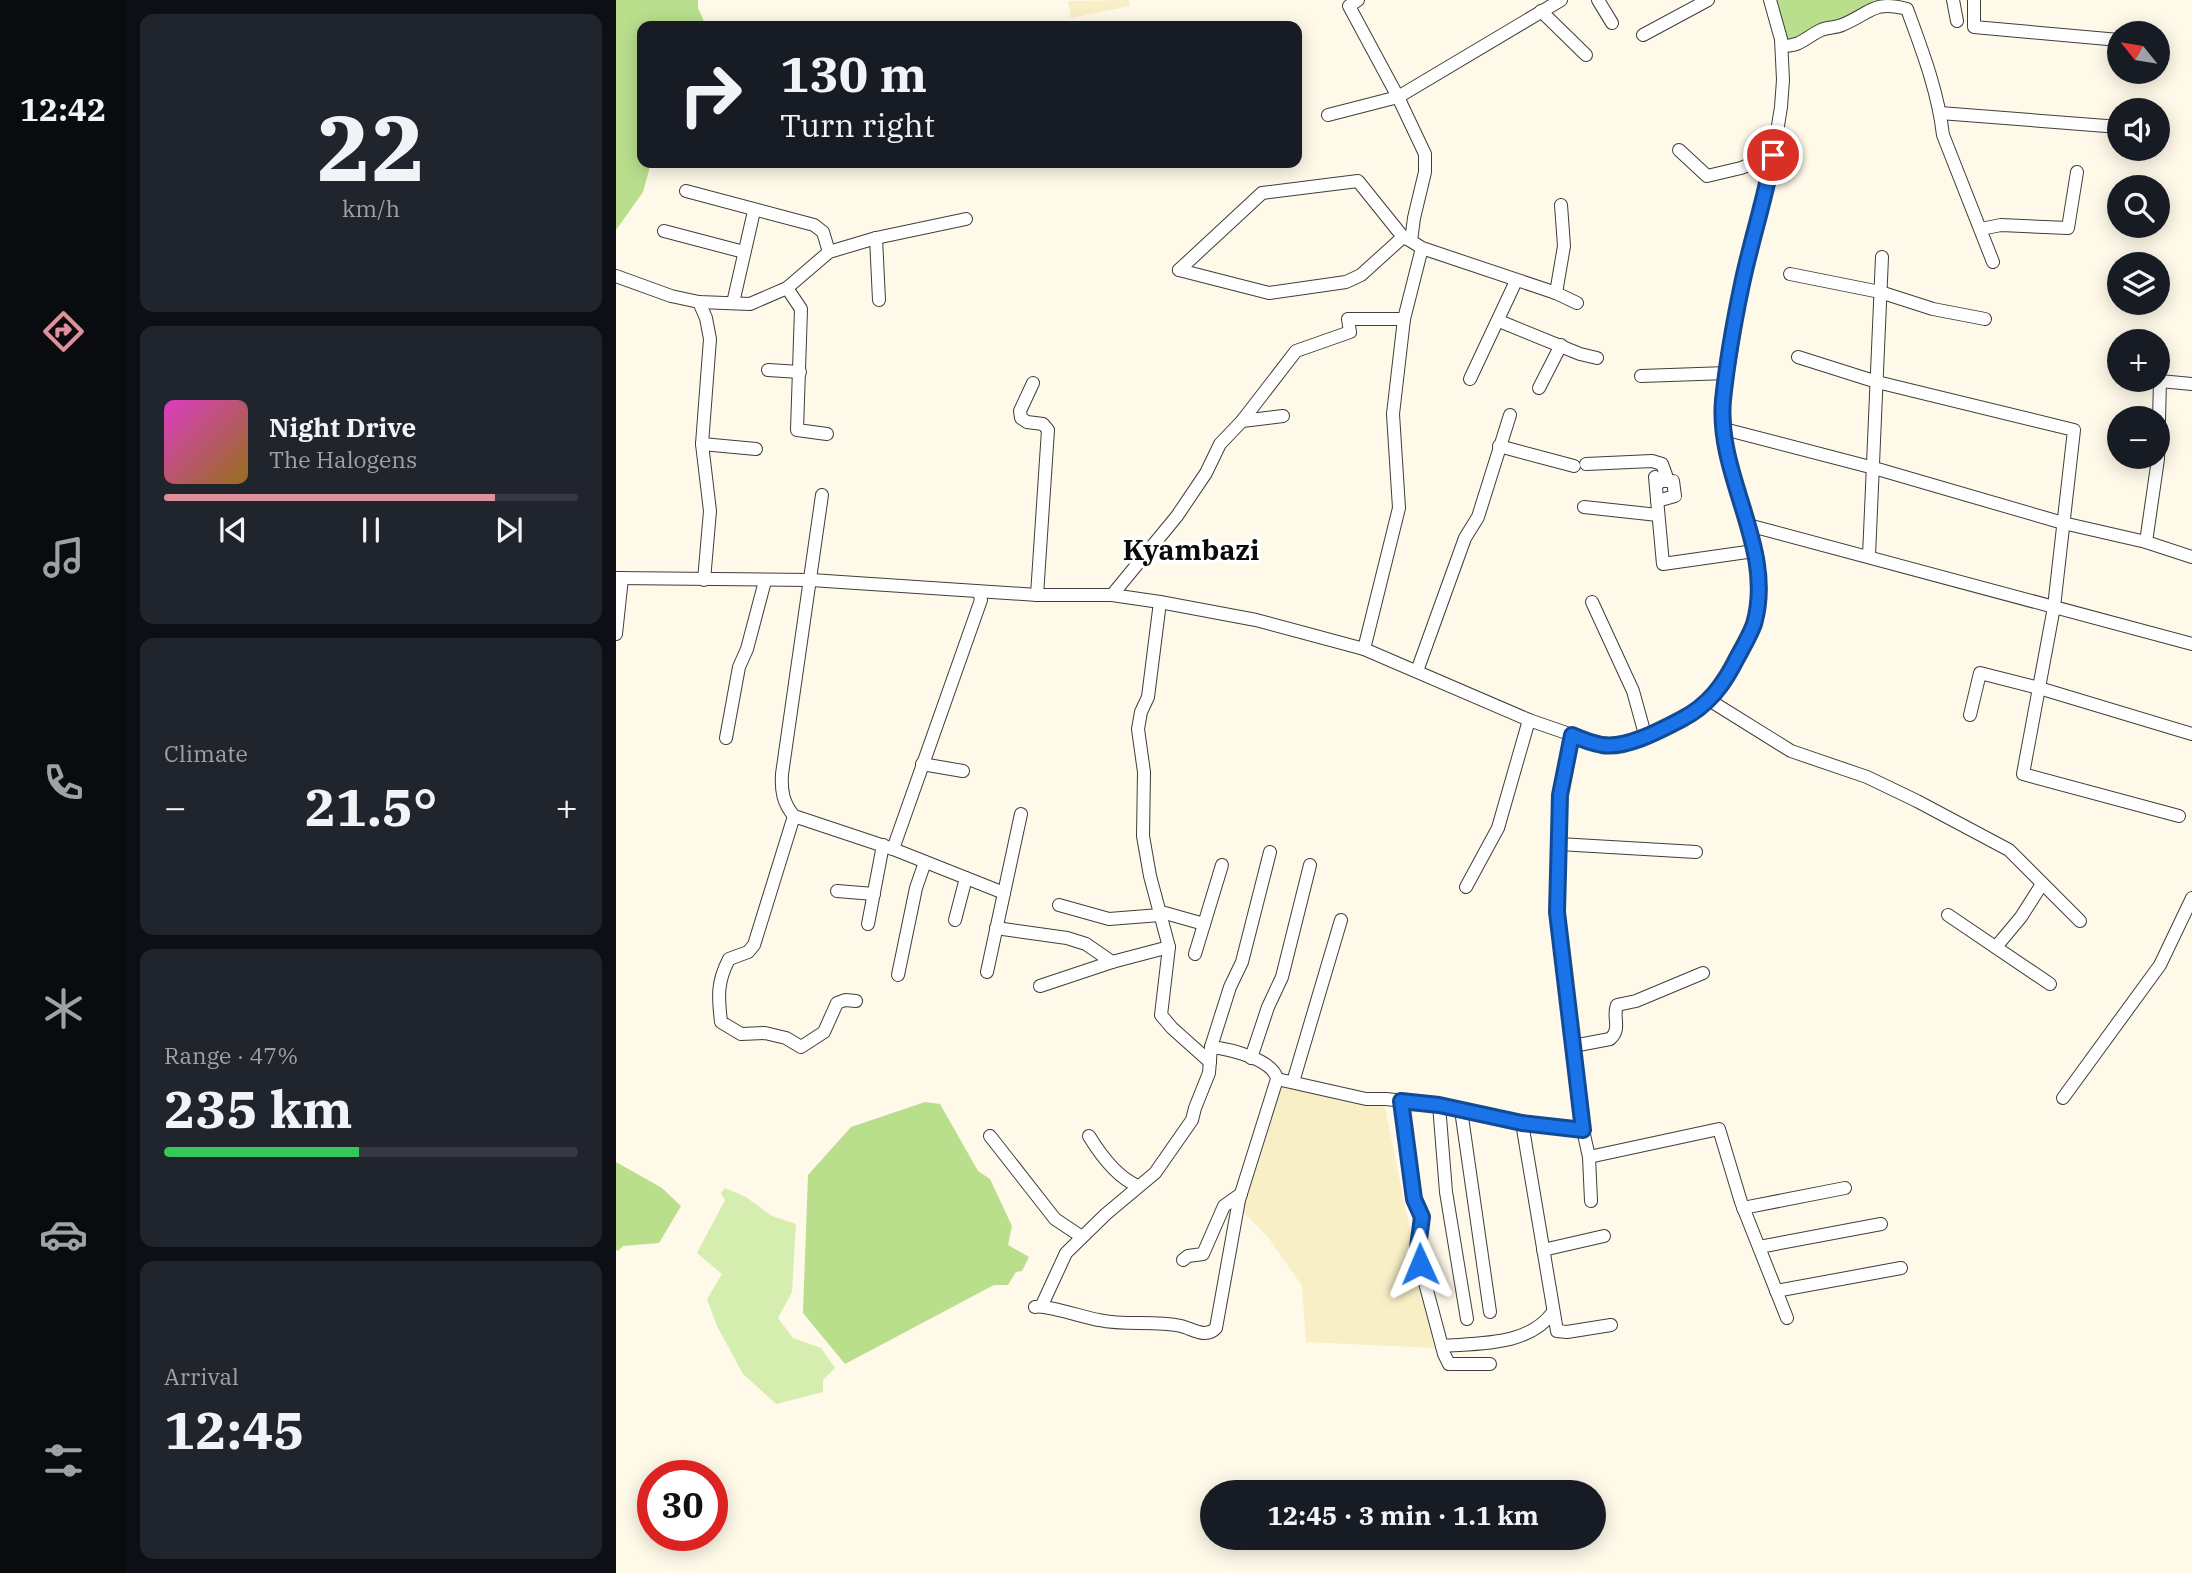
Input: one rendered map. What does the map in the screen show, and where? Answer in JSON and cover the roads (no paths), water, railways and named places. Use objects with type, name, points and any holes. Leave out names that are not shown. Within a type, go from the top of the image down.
[{"type":"street","points":[[1358,0],[1349,6],[1425,154],[1425,172],[1414,218],[1393,414],[1399,508],[1364,649]]},
{"type":"street","points":[[1328,115],[1398,97],[1561,0]]},
{"type":"street","points":[[1598,0],[1612,23]]},
{"type":"street","points":[[1643,35],[1709,0]]},
{"type":"street","points":[[616,634],[619,578],[811,580],[1037,595],[1112,595],[1256,620],[1364,649],[1529,720],[1604,746],[1646,738],[1686,717],[1709,700],[1724,684],[1754,625],[1758,582],[1754,551],[1727,455],[1723,402],[1742,284],[1756,234],[1781,107],[1782,46],[1770,0]]},
{"type":"street","points":[[1952,0],[1957,21]]},
{"type":"street","points":[[1974,0],[1974,27],[2107,39]]},
{"type":"street","points":[[1782,46],[1802,43],[1819,31],[1840,26],[1879,5],[1892,4],[1907,9],[1928,68],[1943,135],[1993,262]]},
{"type":"street","points":[[1541,11],[1586,55]]},
{"type":"street","points":[[1940,113],[2107,126]]},
{"type":"street","points":[[1679,150],[1707,176],[1741,168],[1773,155]]},
{"type":"street","points":[[1981,229],[2001,225],[2068,228],[2077,172]]},
{"type":"street","points":[[1412,242],[1362,275],[1346,282],[1269,293],[1179,270],[1262,193],[1358,181],[1412,242],[1577,303]]},
{"type":"street","points":[[686,191],[814,225],[823,232],[829,252]]},
{"type":"street","points":[[1556,293],[1564,246],[1561,205]]},
{"type":"street","points":[[733,303],[754,211]]},
{"type":"street","points":[[616,275],[671,296],[699,302],[750,304],[786,288],[829,252],[876,238],[965,219]]},
{"type":"street","points":[[663,231],[744,252]]},
{"type":"street","points":[[876,238],[879,300]]},
{"type":"street","points":[[1869,556],[1882,257]]},
{"type":"street","points":[[1790,274],[1880,292],[1933,309],[1986,319]]},
{"type":"street","points":[[1470,379],[1516,281]]},
{"type":"street","points":[[786,288],[801,309],[797,430],[827,435]]},
{"type":"street","points":[[699,302],[706,317],[710,339],[702,444],[710,511],[704,580]]},
{"type":"street","points":[[1112,595],[1177,516],[1206,473],[1220,444],[1242,421],[1296,351],[1350,332],[1348,319],[1404,319]]},
{"type":"street","points":[[1499,321],[1580,354],[1597,358]]},
{"type":"street","points":[[1539,388],[1561,345]]},
{"type":"street","points":[[1798,357],[1877,382],[2074,430],[2054,607],[2023,774],[2179,816]]},
{"type":"street","points":[[768,370],[800,372]]},
{"type":"street","points":[[1641,376],[1727,373]]},
{"type":"street","points":[[2146,542],[2158,459],[2160,381],[2192,384]]},
{"type":"street","points":[[1033,383],[1020,411],[1021,418],[1027,422],[1043,424],[1048,430],[1037,595]]},
{"type":"street","points":[[1417,671],[1465,538],[1478,517],[1510,415]]},
{"type":"street","points":[[1242,421],[1283,416]]},
{"type":"street","points":[[1724,429],[1874,468],[2063,523],[2146,542],[2192,558]]},
{"type":"street","points":[[702,444],[756,449]]},
{"type":"street","points":[[1499,446],[1580,465],[1652,461],[1662,464],[1666,475],[1655,482]]},
{"type":"street","points":[[1655,482],[1674,481],[1675,496],[1657,501]]},
{"type":"street","points":[[1655,482],[1663,565],[1754,551]]},
{"type":"street","points":[[822,495],[781,792],[788,808],[794,816],[888,847],[1004,894]]},
{"type":"street","points":[[1584,507],[1658,515]]},
{"type":"street","points":[[1748,525],[2192,644]]},
{"type":"street","points":[[726,738],[739,667],[747,649],[765,581]]},
{"type":"street","points":[[868,924],[888,847],[922,764],[981,600],[979,592]]},
{"type":"street","points":[[1160,602],[1148,697],[1141,712],[1138,729],[1144,772],[1143,836],[1168,947],[1161,1015],[1210,1062]]},
{"type":"street","points":[[1592,602],[1633,691],[1646,738]]},
{"type":"street","points":[[1970,715],[1980,673],[2192,734]]},
{"type":"street","points":[[1709,700],[1791,751],[1867,777],[2010,850],[2080,921]]},
{"type":"street","points":[[1466,887],[1498,828],[1529,720]]},
{"type":"street","points":[[1572,735],[1560,795],[1557,912],[1583,1130],[1589,1157],[1591,1201]]},
{"type":"street","points":[[922,764],[962,771]]},
{"type":"street","points":[[987,972],[1021,814]]},
{"type":"street","points":[[794,816],[754,945],[748,952],[729,959],[720,976],[718,1000],[721,1022],[741,1034],[765,1033],[786,1038],[801,1047],[824,1032],[837,1003],[845,1000],[856,1001]]},
{"type":"street","points":[[1559,844],[1696,852]]},
{"type":"street","points":[[1211,1046],[1232,1049],[1271,1067],[1277,1079],[1241,1194],[1216,1328],[1212,1333],[1206,1334],[1167,1324],[1132,1325],[1100,1321],[1039,1306],[1066,1253],[1106,1214],[1155,1173],[1192,1120],[1205,1087],[1211,1046],[1230,987],[1242,962],[1270,852]]},
{"type":"street","points":[[898,975],[915,888],[925,862]]},
{"type":"street","points":[[1195,954],[1222,865]]},
{"type":"street","points":[[1251,1058],[1268,1007],[1282,976],[1310,865]]},
{"type":"street","points":[[955,920],[965,878]]},
{"type":"street","points":[[1996,947],[2021,917],[2042,884]]},
{"type":"street","points":[[837,891],[874,894]]},
{"type":"street","points":[[2063,1098],[2160,965],[2192,898]]},
{"type":"street","points":[[1059,905],[1109,919],[1165,913],[1204,924]]},
{"type":"street","points":[[1948,915],[2050,984]]},
{"type":"street","points":[[1293,1082],[1341,920]]},
{"type":"street","points":[[996,928],[1067,938],[1086,944],[1112,962]]},
{"type":"street","points":[[1041,986],[1112,962],[1168,947]]},
{"type":"street","points":[[1573,1046],[1610,1040],[1617,1031],[1617,1004],[1636,1001],[1703,973]]},
{"type":"street","points":[[1277,1079],[1366,1099],[1439,1105],[1522,1123],[1583,1130]]},
{"type":"street","points":[[1401,1101],[1414,1199],[1422,1217],[1418,1247],[1420,1264],[1442,1346],[1449,1364],[1490,1364]]},
{"type":"street","points":[[1439,1105],[1446,1192],[1467,1319]]},
{"type":"street","points":[[1461,1110],[1490,1312]]},
{"type":"street","points":[[1522,1123],[1557,1331],[1611,1325]]},
{"type":"street","points":[[1589,1157],[1719,1129],[1743,1208],[1787,1318]]},
{"type":"street","points":[[990,1136],[1051,1215],[1082,1237]]},
{"type":"street","points":[[1089,1136],[1097,1149],[1122,1176],[1138,1186]]},
{"type":"street","points":[[1743,1208],[1845,1188]]},
{"type":"street","points":[[1183,1260],[1188,1256],[1203,1254],[1224,1206],[1241,1194]]},
{"type":"street","points":[[1759,1247],[1881,1224]]},
{"type":"street","points":[[1543,1250],[1604,1236]]},
{"type":"street","points":[[1776,1291],[1901,1268]]},
{"type":"street","points":[[1442,1346],[1511,1340],[1545,1324],[1553,1312]]},
{"type":"district","name":"Kyambazi","points":[[1191,550]]}]
